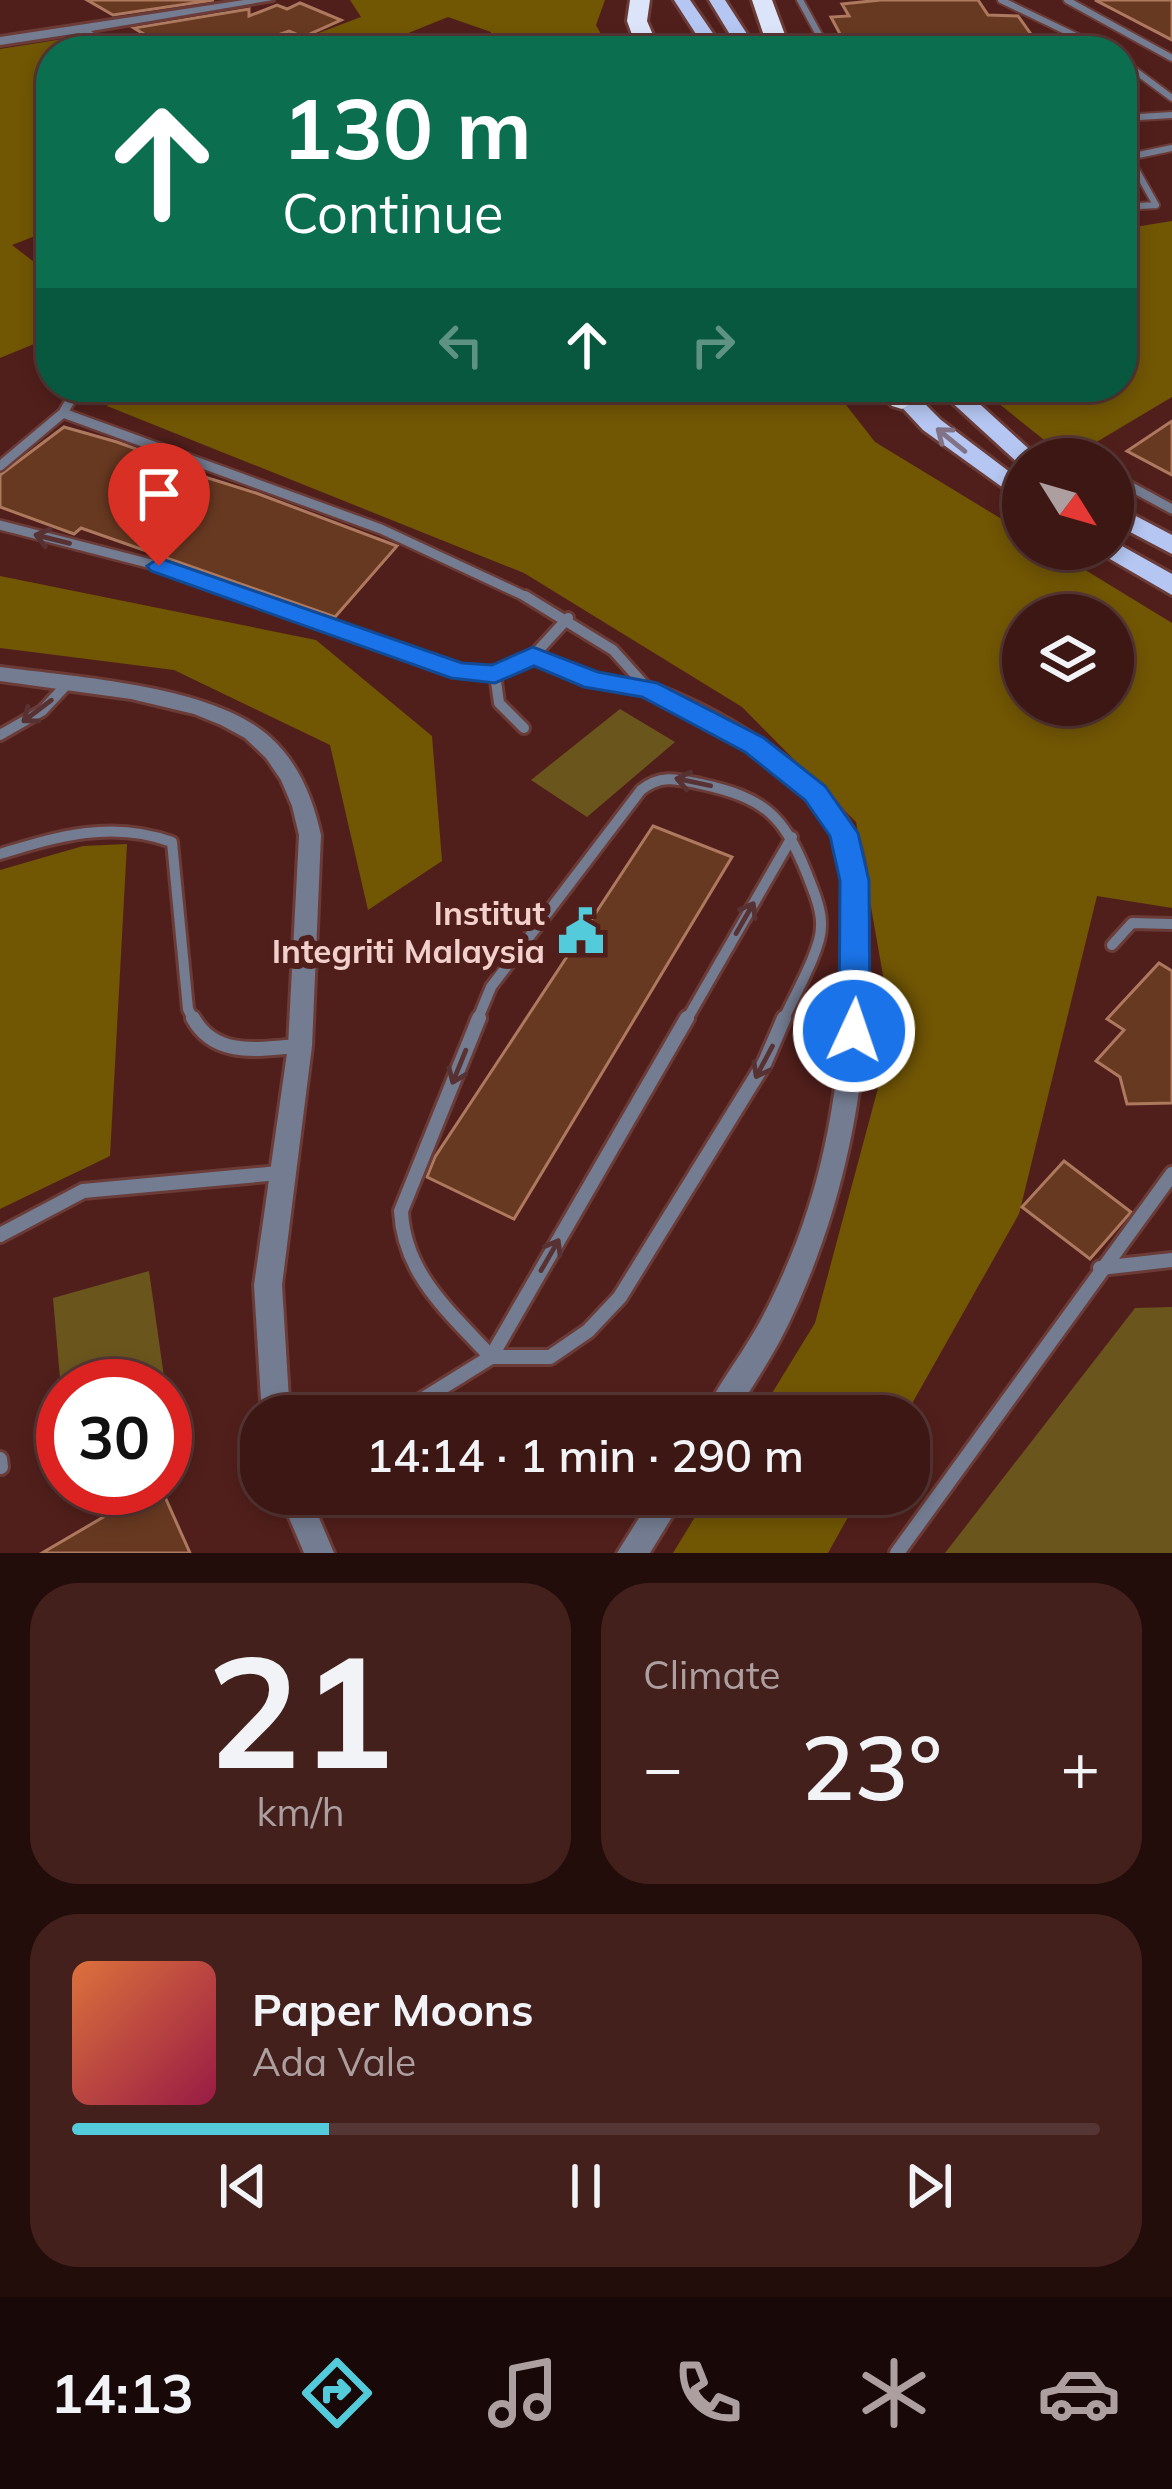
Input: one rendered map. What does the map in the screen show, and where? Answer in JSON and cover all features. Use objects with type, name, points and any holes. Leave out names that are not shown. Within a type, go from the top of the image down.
[{"type":"highway","points":[[762,0],[775,36]]},
{"type":"main road","points":[[682,0],[706,36]]},
{"type":"main road","points":[[717,0],[740,36]]},
{"type":"main road","points":[[909,402],[1002,477]]},
{"type":"main road","points":[[964,402],[1004,438]]},
{"type":"main road","points":[[1134,524],[1172,546]]},
{"type":"main road","points":[[1134,563],[1172,586]]},
{"type":"street","points":[[42,36],[267,0]]},
{"type":"street","points":[[84,31],[91,36]]},
{"type":"street","points":[[0,41],[36,37]]},
{"type":"street","points":[[0,674],[69,682],[223,718],[249,730],[272,751],[306,808],[310,835],[300,1046],[287,1172],[268,1285],[275,1395]]},
{"type":"street","points":[[648,689],[754,745],[815,793],[844,833],[854,881],[858,987],[847,1118],[820,1216],[779,1315],[731,1395]]},
{"type":"street","points":[[303,1515],[319,1553]]},
{"type":"street","points":[[632,1553],[657,1515]]},
{"type":"lane","points":[[800,0],[820,36]]},
{"type":"lane","points":[[1001,0],[1076,36]]},
{"type":"lane","points":[[1067,0],[1132,36]]},
{"type":"lane","points":[[1137,39],[1172,58]]},
{"type":"lane","points":[[1137,72],[1172,98]]},
{"type":"lane","points":[[1137,117],[1172,115]]},
{"type":"lane","points":[[1137,153],[1172,148]]},
{"type":"lane","points":[[1137,174],[1156,205],[1137,206]]},
{"type":"lane","points":[[0,466],[63,413],[69,402]]},
{"type":"lane","points":[[63,413],[424,546],[568,618],[639,672],[648,689]]},
{"type":"lane","points":[[1134,488],[1172,509]]},
{"type":"lane","points":[[0,525],[159,566],[460,672],[495,674],[533,656],[568,618]]},
{"type":"lane","points":[[533,656],[593,680],[648,689]]},
{"type":"lane","points":[[495,674],[499,703],[524,728]]},
{"type":"lane","points":[[0,735],[42,711],[69,682]]},
{"type":"lane","points":[[675,778],[742,793],[771,811],[791,837],[817,899],[822,930],[765,1062],[620,1297],[588,1331],[550,1357],[491,1357],[409,1264],[399,1237],[401,1210],[491,987],[640,790],[656,779],[675,778]]},
{"type":"lane","points":[[0,854],[91,828],[144,829],[172,842],[188,1009],[197,1032],[223,1049],[300,1046]]},
{"type":"lane","points":[[430,1395],[491,1357],[791,837]]},
{"type":"lane","points":[[1112,945],[1132,923],[1172,924]]},
{"type":"lane","points":[[0,1235],[83,1191],[287,1172]]},
{"type":"lane","points":[[897,1553],[1172,1174]]},
{"type":"lane","points":[[1100,1268],[1172,1260]]},
{"type":"shaded area","points":[[350,0],[605,0],[596,25],[602,36],[491,36],[491,32],[448,17],[401,36],[311,36],[361,17]]},
{"type":"shaded area","points":[[36,43],[36,236],[12,245],[36,263],[36,343],[0,358],[0,49]]},
{"type":"shaded area","points":[[1172,221],[1172,397],[1103,438],[1042,438],[997,402],[1137,402],[1137,227]]},
{"type":"shaded area","points":[[109,402],[844,402],[875,442],[1002,519],[1002,570],[1085,570],[1125,594],[1002,594],[1002,726],[1134,726],[1134,600],[1172,623],[1172,908],[1097,896],[1019,1214],[917,1395],[771,1395],[815,1323],[893,1032],[856,822],[742,707],[524,573],[107,406]]},
{"type":"shaded area","points":[[0,576],[316,640],[432,736],[442,861],[368,910],[330,745],[174,670],[0,648]]},
{"type":"shaded area","points":[[620,709],[675,742],[587,817],[531,780]]},
{"type":"shaded area","points":[[127,844],[110,1156],[0,1209],[0,870],[83,846]]},
{"type":"shaded area","points":[[149,1271],[161,1359],[58,1359],[53,1298]]},
{"type":"shaded area","points":[[1172,1307],[1172,1553],[945,1553],[1135,1308]]},
{"type":"shaded area","points":[[696,1515],[849,1515],[828,1553],[673,1553]]},
{"type":"building","points":[[87,0],[214,0],[113,15]]},
{"type":"building","points":[[978,0],[988,15],[1018,16],[1032,36],[841,36],[831,17],[849,16],[842,4]]},
{"type":"building","points":[[1095,0],[1172,0],[1172,40]]},
{"type":"building","points":[[300,3],[341,20],[305,36],[289,31],[275,36],[147,36],[134,28],[249,9],[249,16],[277,5],[287,9]]},
{"type":"building","points":[[1172,421],[1172,475],[1134,455],[1134,446]]},
{"type":"building","points":[[64,427],[117,442],[158,457],[154,461],[397,546],[335,617],[81,528],[74,534],[0,507],[0,475]]},
{"type":"building","points":[[653,826],[732,857],[514,1219],[427,1177],[435,1157]]},
{"type":"building","points":[[1159,963],[1172,971],[1172,1103],[1127,1104],[1120,1077],[1096,1061],[1124,1030],[1107,1019]]},
{"type":"building","points":[[1064,1161],[1131,1212],[1090,1259],[1022,1207]]},
{"type":"building","points":[[107,1515],[173,1515],[190,1553],[42,1553]]},
{"type":"place","name":"Institut Integriti Malaysia","points":[[581,931]]},
{"type":"route","points":[[159,566],[460,672],[495,674],[533,656],[624,689],[648,689],[754,745],[815,793],[844,833],[854,881],[858,987],[854,1031]]}]
